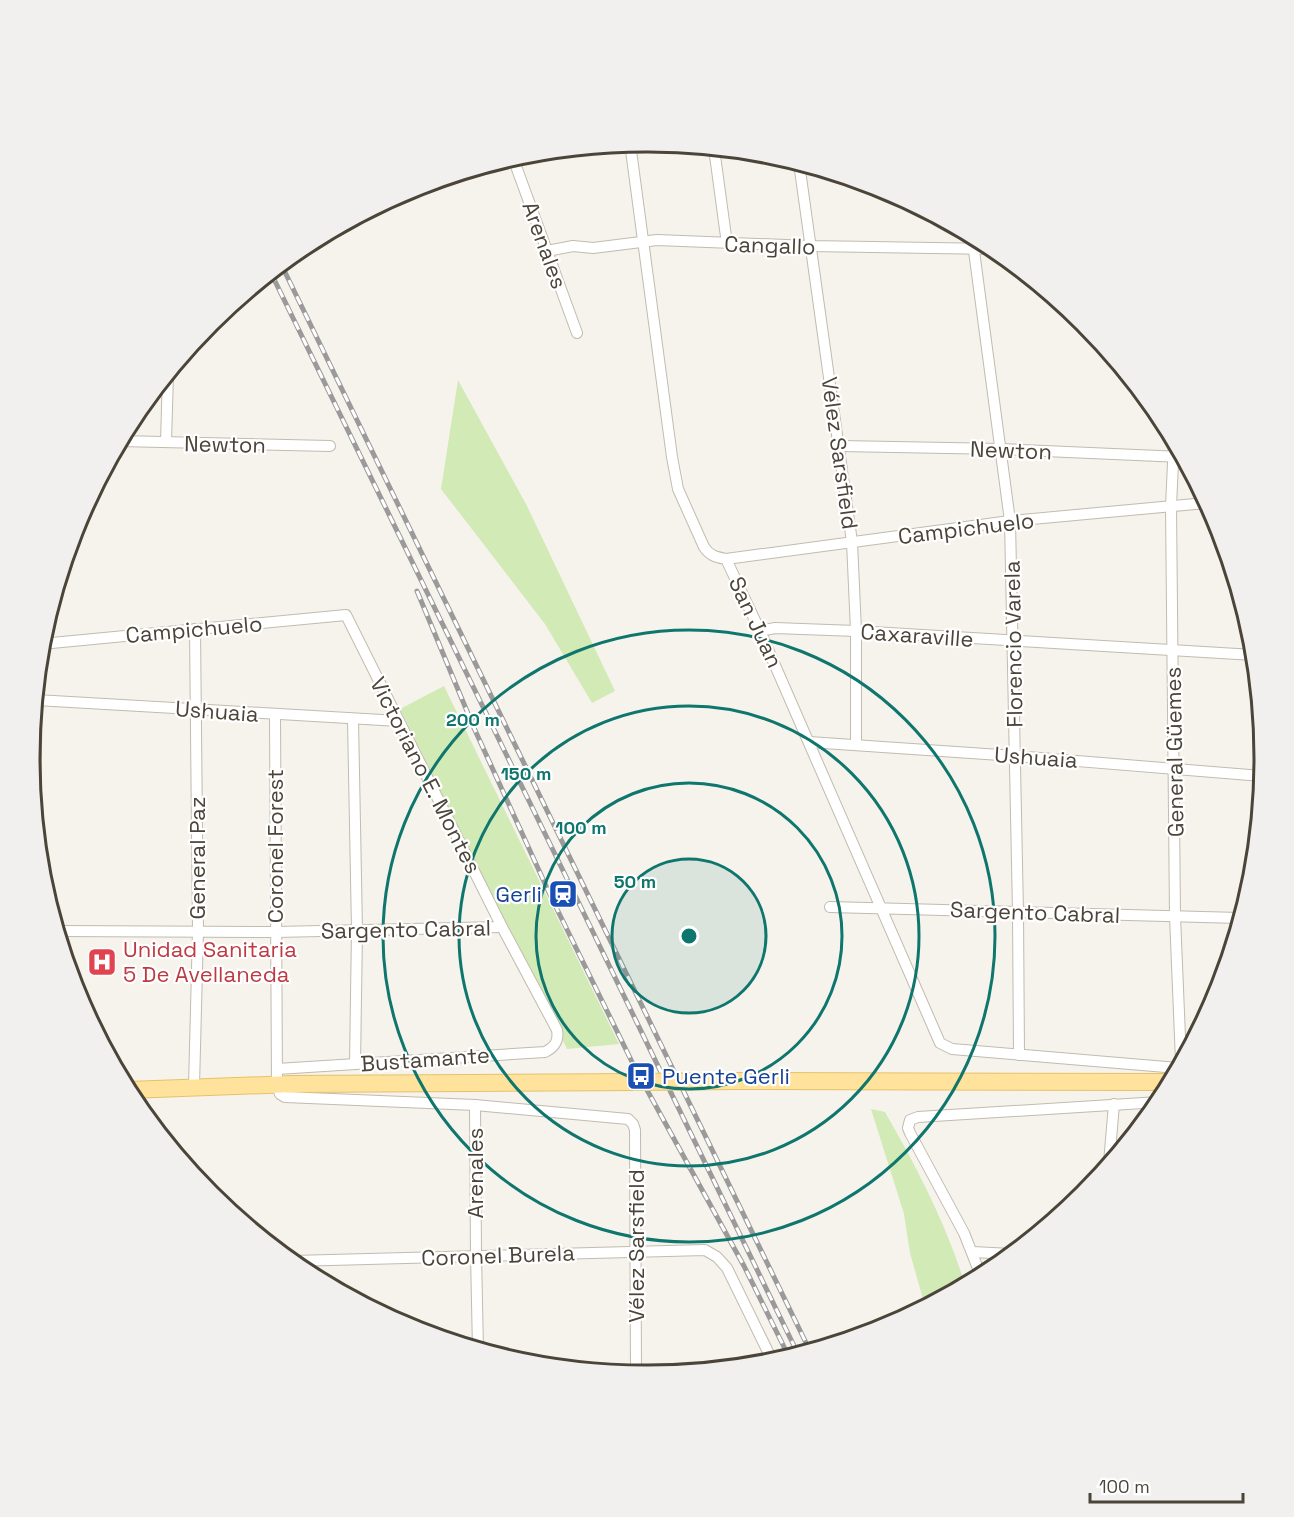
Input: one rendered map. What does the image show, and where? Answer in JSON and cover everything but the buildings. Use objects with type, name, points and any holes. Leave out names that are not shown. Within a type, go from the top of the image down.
[{"type":"main road","points":[[139,1089],[277,1077],[302,1083],[879,1080],[1159,1082]]},
{"type":"street","name":"San Juan","points":[[631,152],[675,479],[682,498],[708,553],[726,559],[760,631],[940,1043],[952,1049],[1019,1055]]},
{"type":"street","points":[[715,156],[728,244]]},
{"type":"street","name":"Arenales","points":[[516,167],[577,333]]},
{"type":"street","name":"Vélez Sarsfield","points":[[800,172],[852,542],[856,631],[856,745]]},
{"type":"street","name":"Cangallo","points":[[547,251],[573,246],[593,248],[657,240],[728,244],[974,249]]},
{"type":"street","name":"Florencio Varela","points":[[974,249],[1010,521],[1019,1055]]},
{"type":"street","points":[[165,442],[167,387]]},
{"type":"street","name":"Newton","points":[[131,441],[330,446]]},
{"type":"street","name":"Newton","points":[[840,446],[1001,449],[1173,457]]},
{"type":"street","name":"General Güemes","points":[[1177,464],[1171,506],[1175,916],[1180,1047]]},
{"type":"street","name":"Campichuelo","points":[[726,559],[1010,521],[1197,503]]},
{"type":"street","name":"Campichuelo","points":[[52,643],[346,615]]},
{"type":"street","name":"Victoriano E. Montes","points":[[346,615],[502,927],[557,1030]]},
{"type":"street","name":"Caxaraville","points":[[760,631],[775,628],[856,631],[1244,655]]},
{"type":"street","name":"General Paz","points":[[194,1086],[198,931],[195,629]]},
{"type":"street","name":"Ushuaia","points":[[44,700],[399,721]]},
{"type":"street","name":"Coronel Forest","points":[[274,715],[277,1077]]},
{"type":"street","points":[[353,720],[357,930],[355,1064]]},
{"type":"street","name":"Ushuaia","points":[[809,742],[1253,775]]},
{"type":"street","name":"Sargento Cabral","points":[[830,907],[1232,918]]},
{"type":"street","name":"Sargento Cabral","points":[[66,931],[276,932],[502,927]]},
{"type":"street","name":"Bustamante","points":[[277,1077],[355,1064],[545,1052],[556,1044],[557,1030]]},
{"type":"street","points":[[1019,1055],[1169,1067]]},
{"type":"street","points":[[277,1077],[280,1094],[285,1098],[475,1105]]},
{"type":"street","points":[[978,1267],[973,1252],[910,1133],[908,1128],[910,1120],[918,1117],[1146,1103]]},
{"type":"street","points":[[1110,1149],[1114,1104]]},
{"type":"street","name":"Arenales","points":[[475,1105],[478,1340]]},
{"type":"street","name":"Vélez Sarsfield","points":[[475,1105],[628,1119],[633,1124],[635,1130],[636,1365]]},
{"type":"street","name":"Coronel Burela","points":[[307,1261],[705,1250],[717,1257],[727,1268],[768,1352]]},
{"type":"street","points":[[973,1252],[998,1253]]},
{"type":"green space","points":[[458,380],[527,506],[615,691],[592,703],[545,624],[441,489]]},
{"type":"green space","points":[[444,686],[619,1044],[567,1049],[400,709]]},
{"type":"green space","points":[[871,1109],[885,1112],[908,1153],[940,1218],[962,1276],[923,1298],[910,1253],[904,1214]]},
{"type":"railway","points":[[285,272],[806,1343]]},
{"type":"railway","points":[[274,280],[794,1346]]},
{"type":"railway","points":[[417,591],[474,728],[552,899],[636,1070],[744,1266],[785,1348]]},
{"type":"place","name":"Gerli","points":[[563,894]]},
{"type":"place","name":"Unidad Sanitaria 5 De Avellaneda","points":[[102,962]]},
{"type":"place","name":"Puente Gerli","points":[[641,1076]]}]
